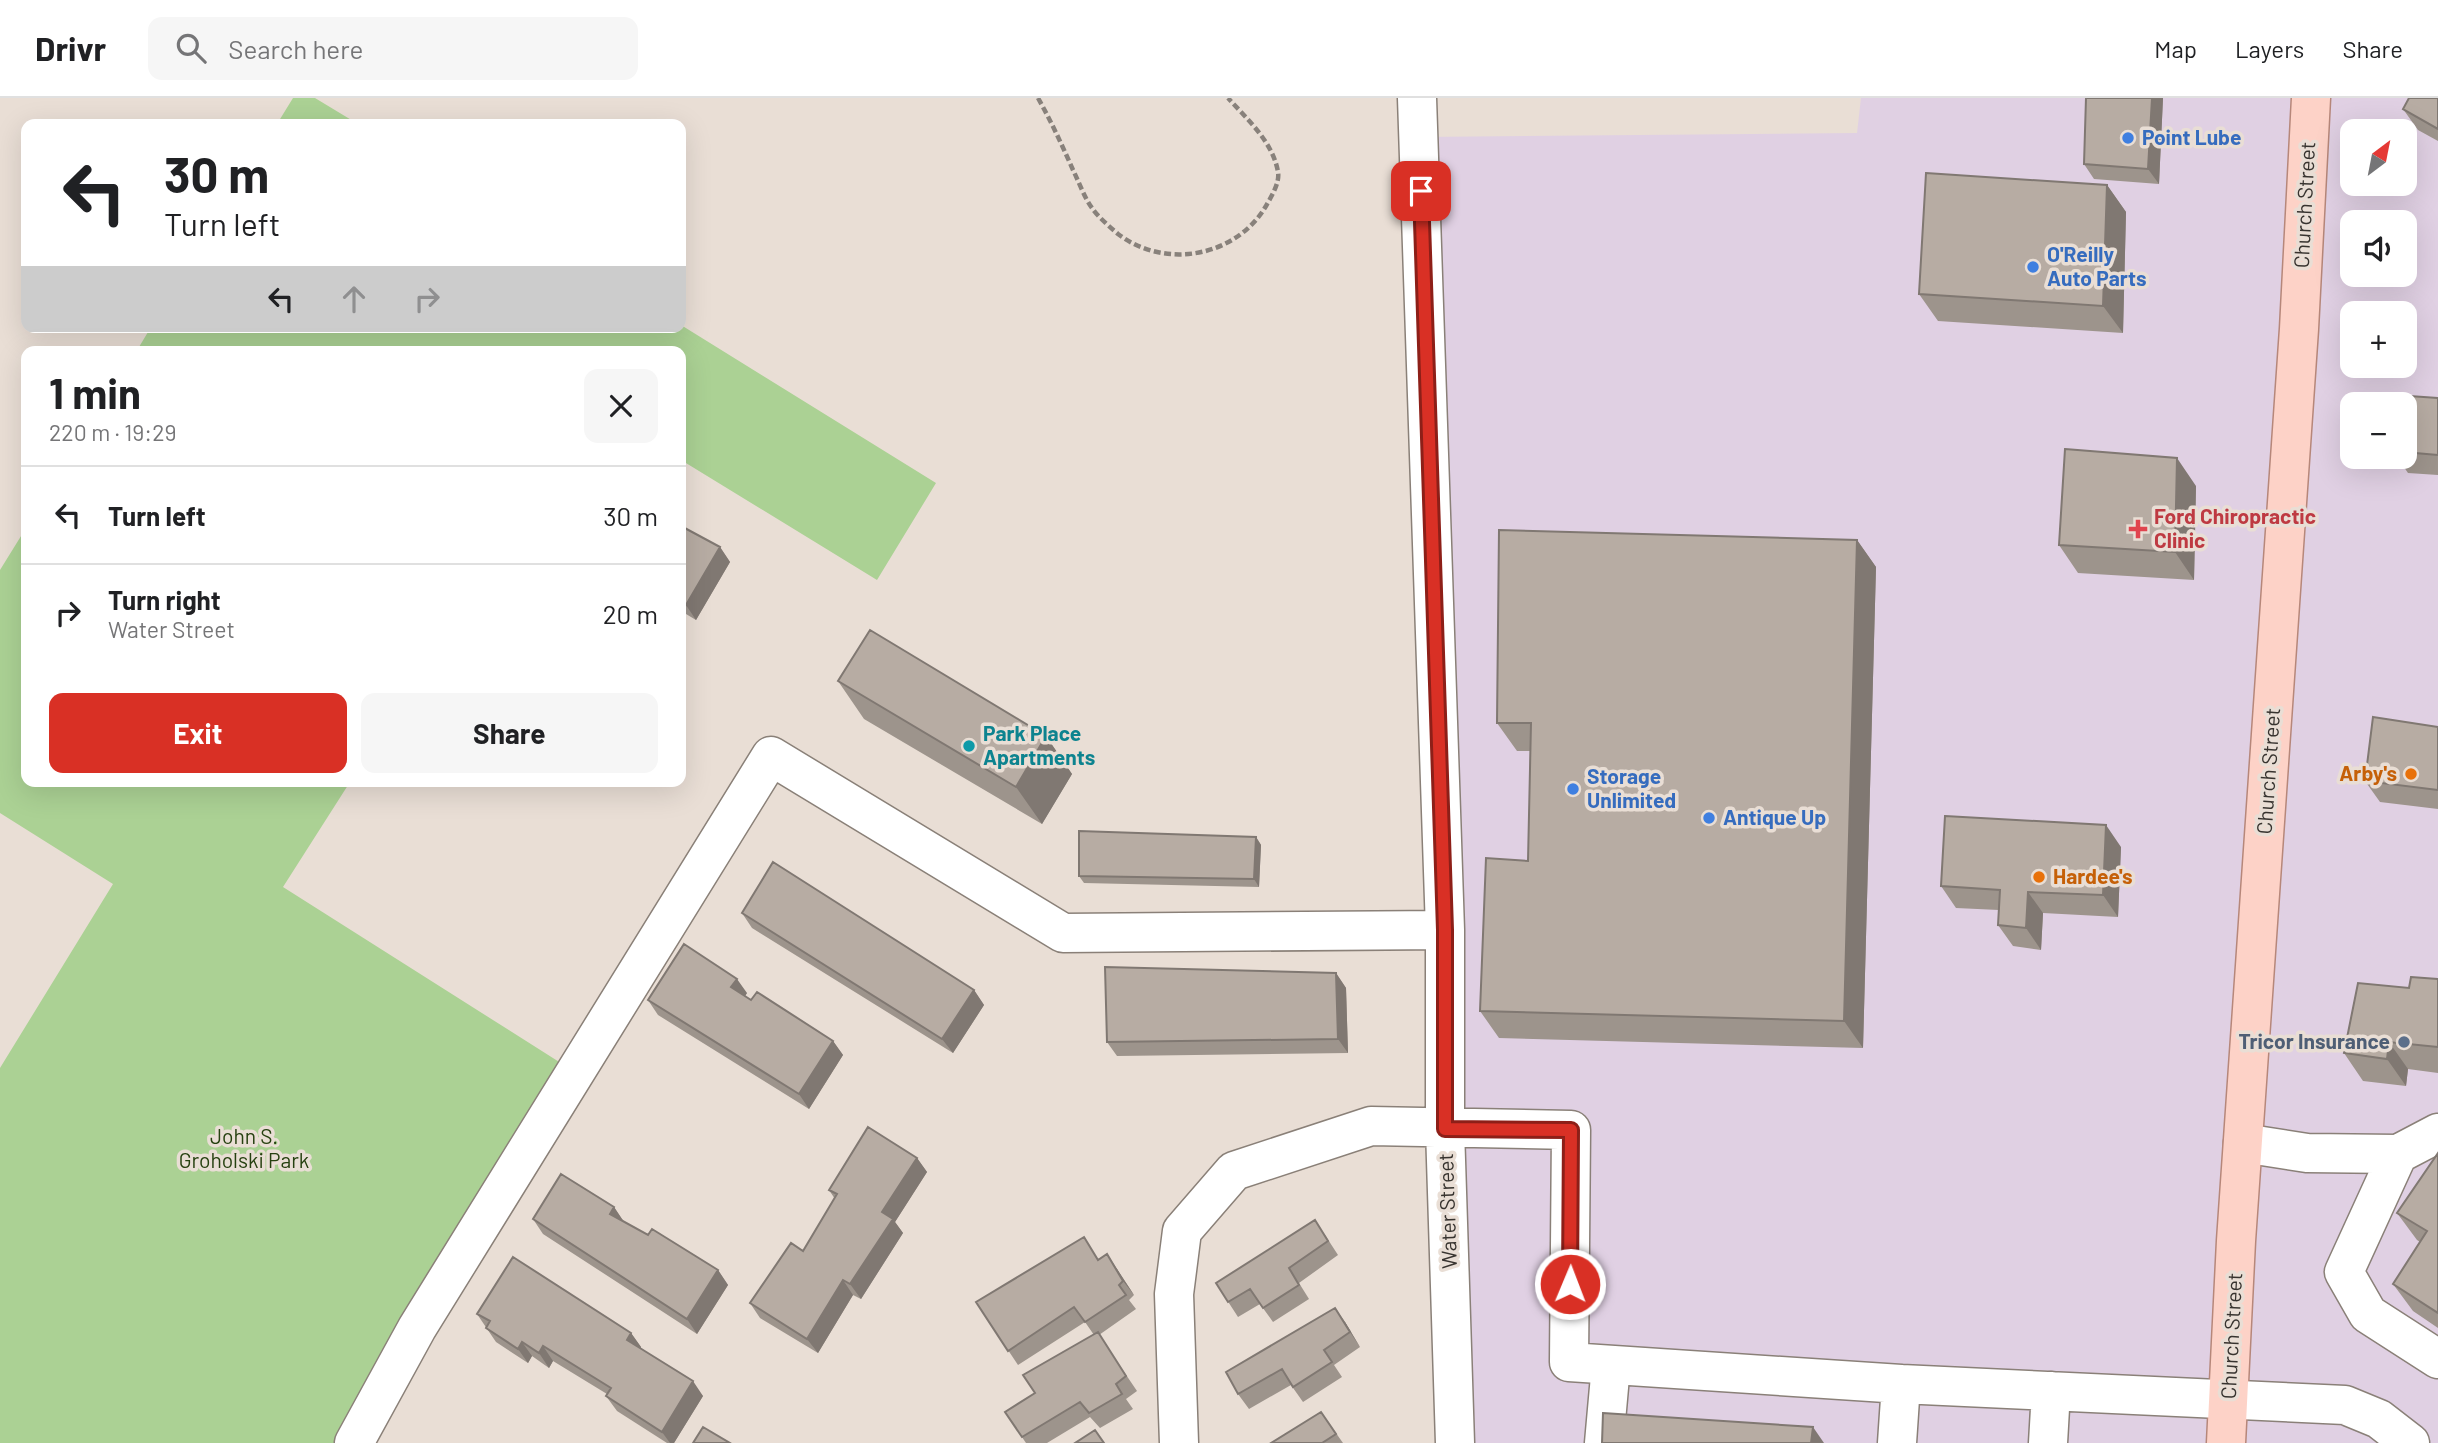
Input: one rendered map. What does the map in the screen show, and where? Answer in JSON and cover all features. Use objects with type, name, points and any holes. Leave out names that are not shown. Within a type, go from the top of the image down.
[{"type":"main road","name":"Church Street","points":[[2226,1443],[2243,1143],[2298,343],[2311,98]]},
{"type":"street","name":"Water Street","points":[[1417,98],[1445,930],[1445,1129],[1455,1443]]},
{"type":"street","points":[[355,1443],[417,1328],[771,756],[1063,933],[1445,930]]},
{"type":"street","points":[[1179,1443],[1174,1294],[1182,1231],[1234,1171],[1371,1125],[1445,1129],[1571,1130],[1569,1362],[1901,1384],[2345,1405],[2379,1419],[2410,1443]]},
{"type":"street","points":[[2243,1143],[2307,1153],[2398,1154],[2438,1133]]},
{"type":"street","points":[[2398,1154],[2344,1272],[2368,1314],[2438,1359]]},
{"type":"street","points":[[1604,1443],[1611,1365]]},
{"type":"street","points":[[1897,1443],[1901,1384]]},
{"type":"street","points":[[2048,1443],[2051,1391]]},
{"type":"path","points":[[1038,98],[1092,209],[1119,235],[1147,249],[1179,256],[1206,253],[1233,240],[1260,217],[1273,194],[1279,174],[1270,148],[1228,98]]},
{"type":"shaded area","points":[[1861,98],[2438,98],[2438,1443],[1455,1443],[1419,137],[1857,133]]},
{"type":"green space","points":[[293,98],[315,98],[350,119],[280,119]]},
{"type":"green space","points":[[686,328],[936,483],[877,580],[686,463],[686,346],[140,346],[147,333],[686,333]]},
{"type":"green space","name":"John S. Groholski Park","points":[[21,536],[21,787],[347,787],[283,887],[575,1072],[348,1443],[0,1443],[0,1068],[113,884],[0,813],[0,570]]},
{"type":"building","name":"Point Lube","points":[[2086,98],[2152,98],[2148,169],[2084,164]]},
{"type":"building","points":[[2409,98],[2438,98],[2438,129],[2403,109]]},
{"type":"building","name":"O'Reilly Auto Parts","points":[[1926,173],[2107,185],[2103,306],[1919,294]]},
{"type":"building","points":[[2417,397],[2438,398],[2438,455],[2417,453]]},
{"type":"building","points":[[2065,449],[2177,458],[2175,552],[2059,545]]},
{"type":"building","points":[[686,529],[720,547],[686,605]]},
{"type":"building","name":"Antique Up","points":[[1499,530],[1857,540],[1844,1021],[1480,1011],[1486,858],[1528,861],[1531,723],[1497,723]]},
{"type":"building","points":[[870,630],[1046,736],[1016,787],[838,681]]},
{"type":"building","points":[[2373,717],[2438,727],[2438,790],[2365,781]]},
{"type":"building","name":"Hardee's","points":[[1945,816],[2106,825],[2103,895],[2028,892],[2026,928],[1998,925],[2000,890],[1941,886]]},
{"type":"building","points":[[1079,831],[1256,837],[1254,879],[1079,876]]},
{"type":"building","points":[[773,862],[974,990],[942,1039],[742,913]]},
{"type":"building","points":[[684,944],[737,979],[731,987],[751,1000],[757,992],[833,1041],[799,1094],[648,1000]]},
{"type":"building","points":[[1105,967],[1336,973],[1338,1039],[1107,1042]]},
{"type":"building","points":[[2411,977],[2438,979],[2438,1047],[2389,1042],[2387,1059],[2344,1053],[2358,983],[2409,988]]},
{"type":"building","points":[[868,1127],[917,1158],[882,1212],[893,1219],[850,1284],[843,1280],[807,1339],[750,1303],[791,1243],[803,1251],[837,1194],[829,1190]]},
{"type":"building","points":[[2438,1153],[2438,1313],[2393,1284],[2427,1231],[2397,1213]]},
{"type":"building","points":[[561,1174],[614,1207],[610,1214],[648,1235],[652,1229],[718,1270],[687,1319],[533,1219]]},
{"type":"building","points":[[1315,1220],[1328,1241],[1289,1268],[1299,1285],[1263,1308],[1250,1289],[1228,1302],[1216,1283]]},
{"type":"building","points":[[1084,1237],[1098,1260],[1107,1254],[1123,1281],[1119,1285],[1126,1295],[1085,1322],[1074,1307],[1008,1351],[976,1302]]},
{"type":"building","points":[[513,1257],[631,1333],[627,1340],[693,1381],[662,1432],[606,1396],[611,1388],[543,1346],[539,1353],[522,1342],[518,1349],[486,1328],[490,1321],[477,1314]]},
{"type":"building","points":[[1335,1308],[1350,1332],[1324,1350],[1332,1362],[1293,1387],[1282,1369],[1238,1394],[1226,1372]]},
{"type":"building","points":[[1098,1332],[1126,1376],[1116,1384],[1122,1394],[1089,1413],[1080,1402],[1022,1437],[1005,1412],[1035,1393],[1023,1375]]},
{"type":"building","points":[[1321,1412],[1336,1434],[1322,1443],[1271,1443]]},
{"type":"building","points":[[1603,1413],[1813,1427],[1811,1443],[1602,1443]]},
{"type":"building","points":[[703,1427],[730,1443],[693,1443]]},
{"type":"building","points":[[1095,1430],[1104,1443],[1075,1443]]},
{"type":"place","name":"Point Lube","points":[[2128,138]]},
{"type":"place","name":"O'Reilly Auto Parts","points":[[2033,267]]},
{"type":"place","name":"Ford Chiropractic Clinic","points":[[2138,529]]},
{"type":"place","name":"Park Place Apartments","points":[[969,746]]},
{"type":"place","name":"Arby's","points":[[2411,774]]},
{"type":"place","name":"Storage Unlimited","points":[[1573,789]]},
{"type":"place","name":"Antique Up","points":[[1709,818]]},
{"type":"place","name":"Hardee's","points":[[2039,877]]},
{"type":"place","name":"Tricor Insurance","points":[[2404,1042]]},
{"type":"route","points":[[1421,191],[1445,930],[1445,1129],[1571,1130],[1570,1284]]}]
